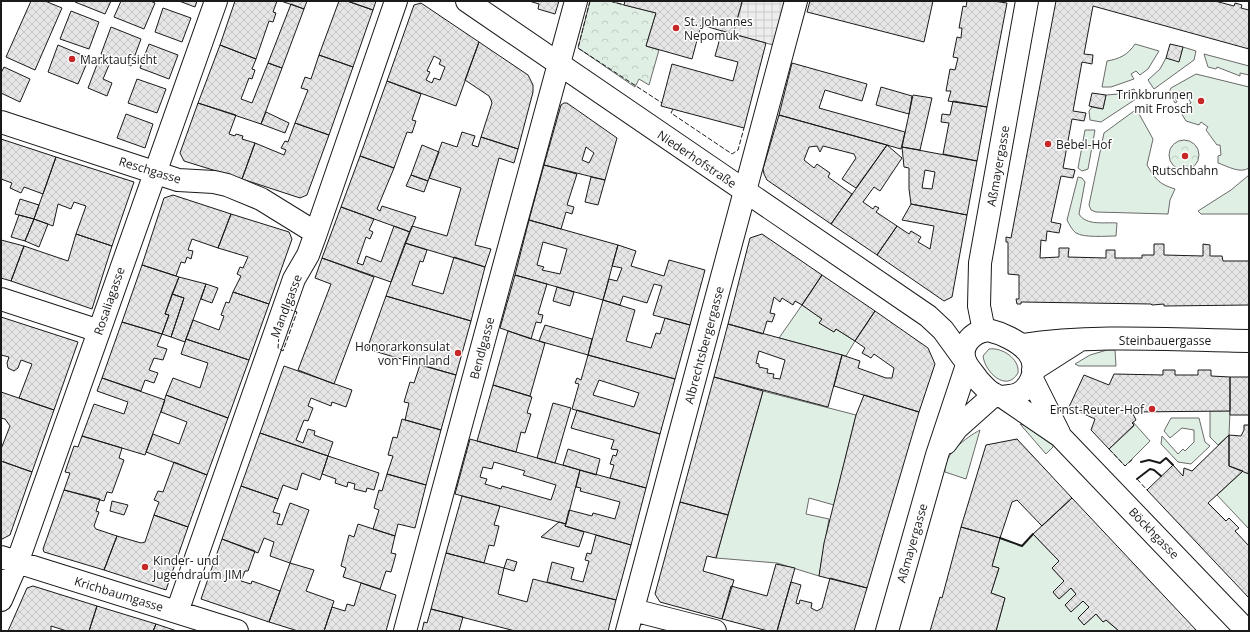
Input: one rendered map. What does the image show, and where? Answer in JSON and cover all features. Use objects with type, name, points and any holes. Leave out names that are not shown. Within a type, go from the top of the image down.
[{"type":"street","name":"Rosaliagasse","points":[[1,600],[9,560],[99,331],[216,1]]},
{"type":"street","name":"Mandlgasse","points":[[177,612],[294,279],[308,255],[316,233],[396,1]]},
{"type":"street","name":"Niederhofstraße","points":[[467,1],[928,316],[943,330],[966,362]]},
{"type":"street","name":"Bendlgasse","points":[[405,631],[576,1]]},
{"type":"street","name":"Albrechtsbergergasse","points":[[627,631],[796,1]]},
{"type":"street","name":"Aßmayergasse","points":[[978,333],[980,263],[1027,1]]},
{"type":"street","name":"Reschgasse","points":[[1,122],[178,180],[214,182],[232,186],[261,199],[316,233]]},
{"type":"street","points":[[1,299],[99,331]]},
{"type":"street","name":"Niederhofstraße","points":[[928,316],[978,333]]},
{"type":"street","points":[[995,332],[1022,345],[1029,353],[1033,361],[1033,375],[1027,387],[1012,396],[998,396],[986,390],[966,362],[965,346],[978,333],[995,332]]},
{"type":"street","name":"Steinbauergasse","points":[[1022,345],[1052,340],[1249,341]]},
{"type":"street","points":[[1033,375],[1080,340]]},
{"type":"street","name":"Aßmayergasse","points":[[887,631],[966,362]]},
{"type":"street","name":"Böckhgasse","points":[[1033,375],[1060,436]]},
{"type":"street","name":"Aßmayergasse","points":[[938,455],[957,428],[998,396]]},
{"type":"street","name":"Böckhgasse","points":[[998,396],[1060,436],[1247,631]]},
{"type":"street","name":"Krichbaumgasse","points":[[9,560],[237,631]]},
{"type":"street","points":[[633,610],[714,631]]},
{"type":"green space","points":[[590,1],[609,1],[656,13],[646,46],[659,50],[649,85],[639,79],[635,87],[578,48]]},
{"type":"green space","points":[[1135,44],[1159,51],[1148,69],[1140,75],[1136,71],[1131,74],[1134,79],[1111,87],[1102,87],[1107,61],[1123,56]]},
{"type":"green space","points":[[1183,47],[1196,51],[1194,60],[1154,89],[1148,80],[1160,69],[1166,58],[1179,61]]},
{"type":"green space","points":[[1204,54],[1249,66],[1249,75],[1240,73],[1240,76],[1217,67],[1216,69],[1208,67]]},
{"type":"green space","points":[[1196,74],[1249,87],[1249,168],[1245,170],[1238,170],[1218,163],[1218,156],[1221,155],[1220,145],[1217,145],[1206,130],[1208,127],[1201,122],[1199,125],[1186,121],[1177,106],[1179,105],[1181,108],[1191,103],[1185,92],[1175,98],[1177,102],[1175,103],[1169,92],[1171,88]]},
{"type":"green space","points":[[1134,89],[1139,97],[1101,122],[1090,120],[1089,111],[1092,107],[1103,109],[1106,95],[1119,94]]},
{"type":"green space","points":[[1134,111],[1138,112],[1153,139],[1147,165],[1158,181],[1175,189],[1170,200],[1168,214],[1096,212],[1091,210],[1089,205],[1104,133]]},
{"type":"green space","points":[[1085,130],[1095,130],[1088,169],[1082,171],[1078,168]]},
{"type":"green space","points":[[1184,140],[1194,145],[1199,155],[1194,165],[1184,170],[1174,165],[1169,155],[1174,145]]},
{"type":"green space","points":[[1249,175],[1249,214],[1201,214],[1198,211],[1231,190]]},
{"type":"green space","points":[[1078,177],[1082,178],[1085,182],[1079,214],[1082,218],[1091,222],[1117,223],[1116,236],[1084,236],[1076,233],[1071,227],[1067,220]]},
{"type":"green space","points":[[802,305],[822,319],[820,323],[834,332],[836,329],[855,341],[846,356],[779,338]]},
{"type":"green space","points":[[989,349],[1004,352],[1013,359],[1018,368],[1018,373],[1013,379],[1002,381],[992,374],[983,356]]},
{"type":"green space","points":[[1107,350],[1115,350],[1116,366],[1079,366],[1075,364],[1090,355]]},
{"type":"green space","points":[[763,391],[856,415],[834,505],[809,498],[806,514],[829,519],[819,576],[777,563],[716,558]]},
{"type":"green space","points":[[1210,411],[1230,411],[1229,435],[1218,445],[1210,437]]},
{"type":"green space","points":[[1171,418],[1199,418],[1205,442],[1210,446],[1191,464],[1178,462],[1161,444],[1162,436],[1178,454],[1183,449],[1185,451],[1194,442],[1194,430],[1182,428],[1170,438],[1164,431]]},
{"type":"green space","points":[[1133,422],[1150,441],[1125,466],[1109,449],[1134,426]]},
{"type":"green space","points":[[1020,424],[1030,427],[1053,444],[1053,447],[1046,454]]},
{"type":"green space","points":[[980,430],[966,479],[945,472],[945,465],[957,447]]},
{"type":"green space","points":[[1243,471],[1249,474],[1249,529],[1217,495]]},
{"type":"green space","points":[[1033,534],[1059,561],[1052,568],[1064,581],[1053,592],[1059,599],[1071,588],[1076,594],[1065,605],[1071,611],[1083,601],[1089,607],[1078,618],[1084,625],[1096,614],[1103,622],[1106,620],[1119,631],[996,631],[1005,598],[991,593],[999,568],[992,566],[1000,538],[1022,546]]},
{"type":"shaded area","points":[[740,1],[796,1],[784,48],[733,34],[742,3]]},
{"type":"building","points":[[31,1],[45,1],[62,8],[35,70],[6,57]]},
{"type":"building","points":[[75,1],[111,1],[105,14]]},
{"type":"building","points":[[121,1],[150,1],[155,3],[144,29],[114,17]]},
{"type":"building","points":[[179,1],[197,1],[195,7]]},
{"type":"building","points":[[235,1],[277,1],[273,12],[276,13],[273,22],[269,21],[256,59],[220,45]]},
{"type":"building","points":[[281,1],[307,1],[304,9]]},
{"type":"building","points":[[339,1],[347,1],[373,10],[353,67],[319,55]]},
{"type":"building","points":[[347,1],[376,1],[373,10]]},
{"type":"building","points":[[529,1],[559,1],[555,14],[538,9],[539,4]]},
{"type":"building","name":"St. Johannes Nepomuk","points":[[625,1],[742,2],[733,34],[701,25],[692,59],[646,46],[656,13],[624,5]]},
{"type":"building","points":[[810,1],[933,1],[924,42],[807,12]]},
{"type":"building","points":[[967,1],[993,1],[1007,3],[987,107],[948,101],[951,91],[946,91],[950,69],[955,70],[958,58],[953,57],[957,37],[961,38],[962,28],[959,28],[963,6],[966,7]]},
{"type":"building","name":"Bebel-Hof","points":[[1056,1],[1215,1],[1234,6],[1235,3],[1242,5],[1241,8],[1249,10],[1249,49],[1093,6],[1084,54],[1093,55],[1092,64],[1082,62],[1073,111],[1086,113],[1084,121],[1072,119],[1063,168],[1075,170],[1073,178],[1061,176],[1051,222],[1061,224],[1059,233],[1047,231],[1046,241],[1041,240],[1040,258],[1059,257],[1059,248],[1069,248],[1068,257],[1106,258],[1106,250],[1115,250],[1115,258],[1142,258],[1142,255],[1154,255],[1154,244],[1164,244],[1164,255],[1203,256],[1203,244],[1210,245],[1210,256],[1222,256],[1223,261],[1249,261],[1249,305],[1164,306],[1164,304],[1021,302],[1021,304],[1017,304],[1016,299],[1019,299],[1019,275],[1008,274],[1008,242],[1006,242],[1006,237],[1011,238]]},
{"type":"building","points":[[421,3],[479,42],[456,106],[387,81],[414,5]],"holes":[[[434,56],[441,60],[439,64],[445,67],[440,80],[434,78],[432,83],[426,80],[430,72],[427,71]]]},
{"type":"building","points":[[291,4],[304,9],[282,68],[268,63]]},
{"type":"building","points":[[163,8],[191,18],[182,42],[155,32]]},
{"type":"building","points":[[71,11],[99,22],[89,49],[60,39]]},
{"type":"building","points":[[111,27],[141,39],[131,66],[101,54]]},
{"type":"building","points":[[722,31],[766,43],[744,128],[661,106],[672,64],[733,81],[738,62],[715,56]]},
{"type":"building","points":[[479,42],[528,75],[533,85],[533,92],[518,149],[481,137],[492,103],[489,96],[465,80]]},
{"type":"building","points":[[149,44],[178,55],[169,79],[140,68]]},
{"type":"building","points":[[1170,44],[1183,47],[1179,62],[1166,58]]},
{"type":"building","points":[[58,45],[89,58],[78,84],[48,72]]},
{"type":"building","points":[[220,45],[256,59],[252,69],[255,70],[252,79],[249,78],[241,99],[252,103],[268,63],[282,68],[261,124],[198,103]]},
{"type":"building","points":[[319,55],[353,67],[329,135],[295,123],[308,90],[301,88],[305,77],[311,79]]},
{"type":"building","points":[[98,62],[109,65],[103,79],[112,83],[107,96],[88,88]]},
{"type":"building","points":[[792,63],[867,84],[862,101],[825,90],[819,108],[905,132],[901,149],[779,115]]},
{"type":"building","points":[[4,67],[30,79],[20,102],[1,93],[1,73]]},
{"type":"building","points":[[137,79],[166,89],[157,113],[128,103]]},
{"type":"building","points":[[387,81],[421,94],[412,120],[416,121],[412,133],[407,132],[394,168],[360,156]]},
{"type":"building","points":[[881,87],[912,96],[909,114],[876,105]]},
{"type":"building","points":[[1092,93],[1106,95],[1103,109],[1089,106]]},
{"type":"building","points":[[913,95],[932,98],[920,150],[902,147]]},
{"type":"building","points":[[953,101],[987,107],[977,161],[943,154],[949,123],[941,122],[942,114],[950,115]]},
{"type":"building","points":[[198,103],[236,115],[229,134],[243,136],[242,139],[255,143],[242,179],[184,161],[180,153]]},
{"type":"building","points":[[567,103],[617,138],[605,180],[544,165],[561,105]],"holes":[[[586,147],[594,153],[589,163],[582,160]]]},
{"type":"building","points":[[266,112],[289,123],[285,133],[261,124]]},
{"type":"building","points":[[126,114],[153,124],[145,148],[117,138]]},
{"type":"building","points":[[779,115],[887,145],[856,188],[842,179],[856,158],[854,154],[823,146],[820,152],[817,146],[809,147],[804,160],[814,168],[817,164],[830,173],[828,177],[852,194],[831,224],[767,180],[764,174],[763,169]]},
{"type":"building","points":[[295,123],[329,135],[307,195],[300,198],[242,179],[255,143],[284,155],[286,150],[281,148],[285,141],[288,142]]},
{"type":"building","points":[[462,132],[475,136],[472,145],[478,147],[481,137],[518,149],[514,163],[499,158],[475,245],[491,249],[485,267],[405,243],[412,226],[447,236],[461,188],[429,178],[442,142],[457,147]]},
{"type":"building","points":[[1,139],[56,157],[43,194],[24,187],[21,193],[10,188],[12,183],[1,179]]},
{"type":"building","points":[[422,145],[439,152],[428,181],[411,175]]},
{"type":"building","points":[[887,145],[902,158],[880,191],[874,187],[863,202],[873,209],[875,206],[879,208],[876,212],[897,226],[877,255],[831,224]]},
{"type":"building","points":[[902,147],[977,161],[967,215],[911,204],[909,168],[904,167]],"holes":[[[925,170],[935,172],[932,189],[922,188]]]},
{"type":"building","points":[[360,156],[394,168],[377,209],[380,211],[382,206],[416,217],[410,232],[341,207]]},
{"type":"building","points":[[56,157],[134,182],[112,246],[76,234],[86,206],[74,202],[71,209],[58,204],[53,226],[34,219]]},
{"type":"building","points":[[544,165],[577,174],[567,205],[574,207],[572,214],[566,212],[561,229],[529,220]]},
{"type":"building","points":[[411,175],[428,181],[424,192],[406,186]]},
{"type":"building","points":[[591,177],[605,180],[598,205],[585,202]]},
{"type":"building","points":[[173,195],[231,214],[218,248],[192,239],[188,250],[193,251],[191,259],[187,257],[185,263],[181,262],[176,276],[142,265],[164,198]]},
{"type":"building","points":[[20,199],[39,205],[34,219],[15,214]]},
{"type":"building","points":[[911,204],[967,215],[952,297],[944,301],[877,255],[897,226],[909,234],[911,231],[921,237],[918,242],[930,249],[934,226],[902,220]]},
{"type":"building","points":[[341,207],[374,219],[369,230],[373,232],[370,239],[366,237],[357,263],[363,265],[366,256],[381,262],[394,226],[410,232],[391,282],[322,258]]},
{"type":"building","points":[[231,214],[289,232],[292,239],[269,304],[233,292],[241,276],[237,274],[240,267],[243,268],[248,257],[218,248]]},
{"type":"building","points":[[19,215],[34,219],[25,241],[11,237]]},
{"type":"building","points":[[34,219],[48,224],[39,247],[25,241]]},
{"type":"building","points":[[529,220],[618,245],[603,300],[515,275]],"holes":[[[543,242],[567,249],[560,274],[542,270],[544,267],[537,265]]]},
{"type":"building","points":[[76,234],[112,246],[92,309],[11,281],[24,246],[68,261]]},
{"type":"building","points":[[762,234],[822,275],[802,305],[795,301],[793,305],[782,298],[780,302],[774,297],[770,313],[775,314],[772,322],[767,321],[763,334],[728,324],[750,238]]},
{"type":"building","points":[[1,240],[24,246],[11,281],[1,278]]},
{"type":"building","points":[[405,243],[427,250],[423,262],[420,261],[412,285],[443,294],[454,257],[485,267],[471,321],[386,296]]},
{"type":"building","points":[[618,245],[636,251],[631,266],[664,276],[669,260],[705,270],[690,325],[653,315],[662,286],[654,284],[647,303],[623,296],[620,305],[603,300],[609,279],[617,281],[622,268],[612,266]]},
{"type":"building","points":[[322,258],[374,277],[334,384],[298,370],[331,284],[315,278]]},
{"type":"building","points":[[142,265],[179,277],[165,314],[169,315],[162,334],[122,322]]},
{"type":"building","points":[[515,275],[547,284],[538,314],[543,315],[541,323],[536,322],[531,339],[500,328]]},
{"type":"building","points":[[822,275],[875,311],[855,341],[836,329],[834,332],[819,323],[822,319],[802,305]]},
{"type":"building","points":[[179,277],[206,284],[185,342],[171,337],[184,298],[172,294]]},
{"type":"building","points":[[206,284],[218,288],[212,303],[201,299]]},
{"type":"building","points":[[557,287],[574,292],[570,306],[553,301]]},
{"type":"building","points":[[233,292],[269,304],[249,360],[186,339],[193,320],[219,330],[224,316],[221,315],[226,302],[229,303]]},
{"type":"building","points":[[172,294],[184,298],[171,337],[162,334],[169,315],[165,314]]},
{"type":"building","points":[[386,296],[471,321],[456,375],[367,349]]},
{"type":"building","points":[[603,300],[635,310],[626,341],[651,348],[656,333],[660,334],[665,318],[690,325],[675,379],[588,355]]},
{"type":"building","points":[[875,311],[928,348],[935,364],[919,412],[834,386],[842,355],[860,361],[858,368],[886,378],[892,378],[894,368],[874,354],[871,358],[862,353],[865,348],[855,341]]},
{"type":"building","points":[[1,317],[78,342],[54,410],[19,398],[32,364],[21,360],[18,368],[14,371],[8,368],[7,363],[9,357],[1,355]]},
{"type":"building","points":[[122,322],[162,334],[157,346],[167,349],[163,360],[154,358],[149,370],[158,373],[154,383],[145,380],[141,391],[102,378]]},
{"type":"building","points":[[728,324],[842,355],[828,407],[714,377]],"holes":[[[759,351],[785,360],[780,379],[773,378],[774,374],[767,373],[768,369],[759,367],[759,364],[756,363]]]},
{"type":"building","points":[[545,325],[592,339],[588,355],[539,341]]},
{"type":"building","points":[[508,331],[545,343],[530,396],[493,385]]},
{"type":"building","points":[[186,339],[249,360],[228,418],[166,395],[173,378],[200,388],[208,363],[181,354]]},
{"type":"building","points":[[588,355],[675,379],[660,434],[572,409],[579,384],[575,383],[577,378],[581,380]],"holes":[[[599,380],[639,393],[634,407],[593,395]]]},
{"type":"building","points":[[420,365],[456,375],[441,430],[405,420],[409,403],[404,402],[410,382],[414,383]]},
{"type":"building","points":[[284,366],[352,390],[346,407],[332,402],[331,406],[311,398],[308,406],[313,408],[308,421],[304,420],[296,440],[303,443],[308,429],[315,431],[314,435],[333,442],[328,456],[260,433]]},
{"type":"building","name":"Ernst-Reuter-Hof","points":[[1163,370],[1175,370],[1175,375],[1198,375],[1198,370],[1211,370],[1211,376],[1230,377],[1230,411],[1132,412],[1136,420],[1132,423],[1134,425],[1109,449],[1091,430],[1095,419],[1069,407],[1084,375],[1109,385],[1114,374],[1163,375]]},
{"type":"building","points":[[714,377],[763,391],[728,515],[680,502]]},
{"type":"building","points":[[1230,377],[1249,377],[1249,415],[1230,415]]},
{"type":"building","points":[[102,378],[165,400],[145,455],[82,436],[94,404],[124,414],[128,402],[97,391]]},
{"type":"building","points":[[493,385],[532,397],[527,413],[531,414],[525,433],[521,432],[516,452],[477,441]]},
{"type":"building","points":[[1,392],[54,410],[32,472],[1,461],[1,449],[10,426],[5,419],[1,418]]},
{"type":"building","points":[[166,395],[228,418],[207,475],[146,452],[153,434],[179,444],[187,422],[161,412]]},
{"type":"building","points":[[864,395],[919,412],[867,588],[819,576],[824,543],[856,415]]},
{"type":"building","points":[[553,403],[571,408],[555,463],[537,458]]},
{"type":"building","points":[[577,410],[660,434],[646,488],[610,478],[614,465],[610,464],[613,455],[616,456],[618,450],[611,449],[614,440],[571,428]]},
{"type":"building","points":[[402,419],[441,430],[426,485],[387,474],[393,456],[388,455],[393,437],[397,438]]},
{"type":"building","points":[[1244,425],[1249,425],[1249,474],[1229,466],[1229,435],[1241,436],[1244,430]]},
{"type":"building","points":[[260,433],[328,456],[320,480],[302,473],[297,490],[283,485],[278,499],[241,486]]},
{"type":"building","points":[[1229,435],[1229,466],[1243,471],[1208,503],[1226,521],[1229,518],[1239,528],[1235,531],[1249,546],[1249,598],[1147,490],[1173,465],[1183,476],[1184,468],[1192,471]]},
{"type":"building","points":[[82,436],[122,448],[119,458],[124,460],[112,493],[107,492],[104,501],[64,490],[70,473],[65,472],[74,446],[78,447]]},
{"type":"building","points":[[470,439],[580,470],[566,524],[455,494]],"holes":[[[494,462],[525,471],[523,475],[556,485],[551,500],[502,486],[501,489],[485,484],[487,479],[480,477],[483,467],[492,469]]]},
{"type":"building","points":[[1017,439],[1072,498],[1042,526],[1017,500],[1012,502],[1000,538],[961,527],[986,445]]},
{"type":"building","points":[[568,449],[600,459],[596,475],[563,465]]},
{"type":"building","points":[[328,456],[379,473],[374,490],[367,488],[366,492],[354,489],[355,484],[348,482],[347,487],[335,483],[336,479],[322,474]]},
{"type":"building","points":[[1,461],[32,472],[10,535],[2,539],[1,539]]},
{"type":"building","points":[[174,462],[207,475],[188,527],[154,515],[159,502],[154,500],[158,491],[163,492]]},
{"type":"building","points":[[580,470],[646,488],[631,545],[565,526],[569,510],[592,516],[593,513],[615,519],[620,502],[580,491],[581,488],[576,487]]},
{"type":"building","points":[[387,474],[426,485],[415,528],[398,524],[395,536],[373,529],[379,510],[374,508],[379,490],[382,491]]},
{"type":"building","points":[[241,486],[278,499],[273,512],[280,514],[277,524],[282,525],[290,503],[309,510],[290,563],[270,556],[274,542],[264,538],[258,553],[222,539]]},
{"type":"building","points":[[64,490],[100,499],[96,511],[99,512],[94,526],[96,529],[117,536],[104,570],[44,552],[43,549]]},
{"type":"building","points":[[462,496],[500,506],[494,525],[499,526],[494,546],[489,545],[484,563],[446,553]]},
{"type":"building","points":[[1072,498],[1197,631],[1119,631],[1106,620],[1103,622],[1096,614],[1084,625],[1078,618],[1089,607],[1083,601],[1071,612],[1065,605],[1076,594],[1071,588],[1059,599],[1053,592],[1064,581],[1052,568],[1059,561],[1033,534]]},
{"type":"building","points":[[112,501],[128,505],[124,515],[110,511]]},
{"type":"building","points":[[680,502],[728,515],[716,558],[707,556],[703,571],[734,580],[722,619],[660,602],[655,594]]},
{"type":"building","points":[[154,515],[188,527],[166,590],[104,570],[117,536],[141,543],[145,542]]},
{"type":"building","points":[[559,522],[566,524],[565,526],[584,532],[579,547],[541,537]]},
{"type":"building","points":[[358,524],[395,536],[391,553],[396,554],[391,572],[386,571],[380,589],[343,577],[346,568],[341,566],[349,535],[354,537]]},
{"type":"building","points":[[961,527],[1000,538],[992,566],[999,568],[991,593],[1005,598],[996,631],[930,631],[940,597],[942,598]]},
{"type":"building","points":[[596,535],[631,545],[616,600],[547,582],[552,562],[574,568],[571,579],[583,582],[589,561],[585,560],[587,553],[591,554]]},
{"type":"building","points":[[222,539],[255,551],[248,571],[245,571],[241,581],[251,584],[252,581],[280,591],[269,622],[201,599]]},
{"type":"building","points":[[446,553],[504,568],[498,594],[527,602],[533,579],[616,600],[608,631],[515,631],[431,609]]},
{"type":"building","points":[[507,559],[517,562],[514,571],[504,568]]},
{"type":"building","points":[[290,563],[314,570],[306,591],[334,601],[324,631],[298,631],[269,622]]},
{"type":"building","points":[[776,564],[795,568],[777,631],[768,631],[722,619],[731,586],[767,596]]},
{"type":"building","points":[[830,578],[867,588],[854,631],[777,631],[791,582],[801,585],[796,603],[799,604],[800,600],[812,603],[811,608],[817,611],[822,608]]},
{"type":"building","points":[[361,583],[396,595],[386,631],[324,631],[332,607],[345,611],[347,604],[354,606]]},
{"type":"building","points":[[33,586],[97,606],[89,631],[67,631],[51,626],[51,631],[8,631],[27,588]]},
{"type":"building","points":[[97,606],[156,624],[153,631],[89,631]]},
{"type":"building","points":[[431,609],[463,617],[459,631],[422,631],[424,622],[427,623]]},
{"type":"building","points":[[156,624],[177,631],[153,631]]},
{"type":"fence","points":[[590,1],[578,48],[662,103]]},
{"type":"fence","points":[[610,1],[624,5]]},
{"type":"fence","points":[[673,109],[671,113],[732,154],[738,150],[744,128]]},
{"type":"fence","points":[[288,309],[297,312],[283,351],[278,348],[279,335],[288,309]]},
{"type":"fence","points":[[1109,449],[1125,466],[1133,459]]},
{"type":"fence","points":[[1137,479],[1147,490]]},
{"type":"wall","points":[[1141,462],[1149,460],[1160,463],[1166,458],[1173,465]]},
{"type":"wall","points":[[1137,479],[1150,469],[1154,470],[1161,476]]},
{"type":"wall","points":[[1000,538],[1022,546],[1033,534]]},
{"type":"place","name":"St. Johannes Nepomuk","points":[[676,28]]},
{"type":"place","name":"Marktaufsicht","points":[[72,59]]},
{"type":"place","name":"Trinkbrunnen mit Frosch","points":[[1201,101]]},
{"type":"place","name":"Bebel-Hof","points":[[1048,144]]},
{"type":"place","name":"Rutschbahn","points":[[1185,156]]},
{"type":"place","name":"Honorarkonsulat von Finnland","points":[[458,353]]},
{"type":"place","name":"Ernst-Reuter-Hof","points":[[1152,409]]},
{"type":"place","name":"Kinder- und Jugendraum JIM","points":[[145,567]]}]
